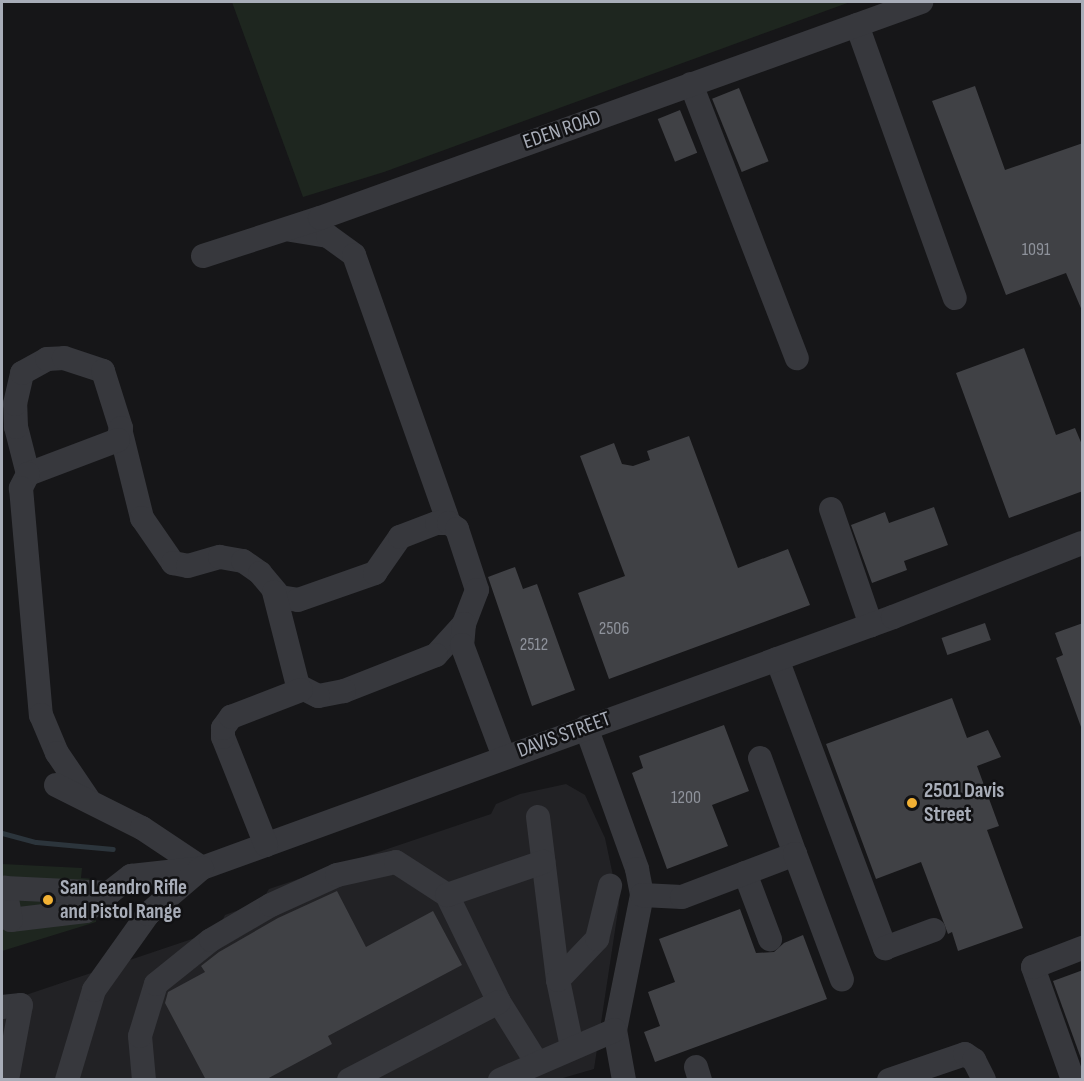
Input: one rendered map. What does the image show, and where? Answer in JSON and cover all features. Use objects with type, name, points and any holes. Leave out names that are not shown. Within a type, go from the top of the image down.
[{"type":"street","name":"EDEN ROAD","points":[[203,256],[286,229],[921,2]]},
{"type":"street","points":[[857,25],[955,298]]},
{"type":"street","points":[[691,84],[796,358]]},
{"type":"street","points":[[286,229],[328,236],[354,255],[449,523],[457,529],[477,590],[464,624],[462,645],[504,757]]},
{"type":"street","points":[[90,802],[57,753],[41,715],[22,519],[21,488],[28,474],[15,427],[15,404],[22,373],[30,366],[64,358],[103,371],[142,518],[173,563],[188,566],[219,557],[243,561],[260,573],[274,592],[301,690]]},
{"type":"street","points":[[28,474],[118,440],[121,433]]},
{"type":"street","points":[[831,509],[871,625]]},
{"type":"street","points":[[274,592],[298,600],[365,577],[383,564],[400,537],[437,523],[449,523]]},
{"type":"street","name":"DAVIS STREET","points":[[202,868],[871,625],[1083,543]]},
{"type":"street","points":[[266,845],[223,737],[223,728],[231,717],[301,690],[318,696],[366,683],[435,655],[464,624]]},
{"type":"street","points":[[777,659],[885,948],[934,930]]},
{"type":"street","points":[[586,727],[637,869],[642,895],[615,1030],[624,1080]]},
{"type":"street","points":[[760,758],[842,980]]},
{"type":"street","points":[[56,785],[142,828],[202,868]]},
{"type":"street","points":[[538,817],[558,980],[573,1047]]},
{"type":"street","points":[[642,895],[682,897],[795,854]]},
{"type":"street","points":[[144,1080],[140,1036],[156,984],[211,940],[271,905],[337,876],[396,862],[447,895],[500,1002],[518,1073],[615,1030]]},
{"type":"street","points":[[447,895],[543,862]]},
{"type":"street","points":[[109,893],[131,876],[202,868]]},
{"type":"street","points":[[67,1080],[94,990],[148,914],[202,868]]},
{"type":"street","points":[[745,873],[770,939]]},
{"type":"street","points":[[558,980],[597,939],[610,886]]},
{"type":"street","points":[[1073,1080],[1033,967],[1083,948]]},
{"type":"street","points":[[350,1080],[500,1002]]},
{"type":"street","points":[[2,1007],[21,1005],[7,1080]]},
{"type":"street","points":[[889,1080],[965,1054],[974,1060],[984,1080]]},
{"type":"shaded area","points":[[232,2],[850,2],[384,172],[303,197]]},
{"type":"shaded area","points":[[566,784],[585,795],[605,838],[619,904],[594,1069],[556,1080],[2,1079],[2,1003],[198,937],[220,925],[225,915],[261,902],[269,889],[491,814],[496,804],[520,794]]},
{"type":"shaded area","name":"San Leandro Rifle and Pistol Range","points":[[2,864],[82,868],[81,878],[95,879],[96,922],[2,951]]},
{"type":"building","points":[[975,86],[1005,170],[1083,143],[1083,313],[1066,273],[1006,295],[932,101]]},
{"type":"building","points":[[739,88],[769,161],[742,172],[712,99]]},
{"type":"building","points":[[680,110],[697,153],[675,162],[658,119]]},
{"type":"building","points":[[1024,348],[1056,435],[1075,428],[1083,447],[1083,491],[1009,518],[956,373]]},
{"type":"building","points":[[689,436],[738,568],[788,549],[810,605],[609,679],[578,593],[625,576],[580,456],[614,443],[622,464],[633,466],[650,460],[647,451]]},
{"type":"building","points":[[934,507],[948,545],[904,561],[907,570],[872,583],[851,525],[885,512],[889,523]]},
{"type":"building","points":[[515,567],[523,589],[537,584],[575,690],[532,706],[488,577]]},
{"type":"building","points":[[985,623],[991,640],[947,655],[942,638]]},
{"type":"building","points":[[1083,623],[1083,727],[1081,727],[1056,658],[1063,655],[1055,633]]},
{"type":"building","name":"2501 Davis Street","points":[[952,698],[967,738],[988,730],[1001,757],[977,766],[999,826],[987,830],[1023,928],[958,951],[952,932],[948,934],[921,862],[876,879],[826,744]]},
{"type":"building","points":[[724,725],[749,791],[712,805],[728,846],[667,869],[632,773],[643,768],[639,756]]},
{"type":"building","points":[[337,891],[366,947],[433,911],[462,965],[328,1036],[332,1044],[265,1080],[206,1080],[165,1003],[168,992],[205,972],[201,966],[219,952],[278,918]]},
{"type":"building","points":[[740,909],[756,953],[774,952],[784,943],[803,935],[827,999],[655,1062],[644,1032],[660,1026],[648,992],[675,982],[659,939]]},
{"type":"building","points":[[1083,970],[1083,1064],[1053,981]]},
{"type":"waterway","points":[[2,833],[36,842],[113,849]]},
{"type":"place","name":"2501 Davis Street","points":[[912,803]]},
{"type":"place","name":"San Leandro Rifle and Pistol Range","points":[[48,900]]}]
